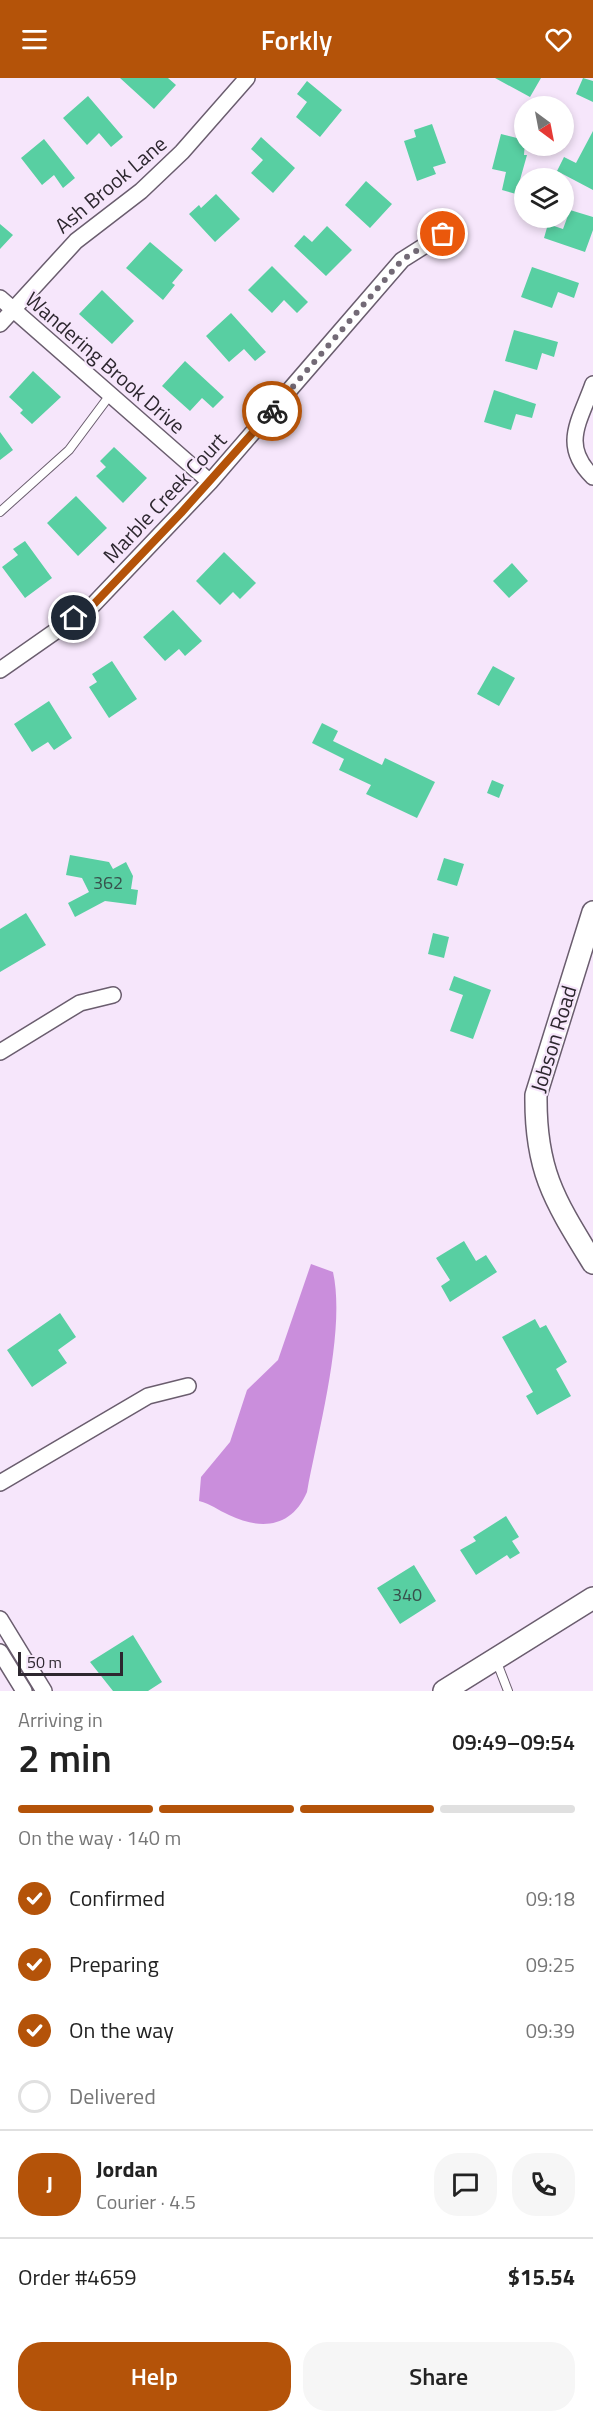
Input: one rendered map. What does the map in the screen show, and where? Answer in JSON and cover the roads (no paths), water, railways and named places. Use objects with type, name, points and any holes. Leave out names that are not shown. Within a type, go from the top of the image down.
[{"type":"street","name":"Ash Brook Lane","points":[[0,324],[76,241],[141,191],[182,152],[247,78]]},
{"type":"street","name":"Marble Creek Court","points":[[0,670],[93,605],[210,482],[402,260],[443,234]]},
{"type":"street","name":"Wandering Brook Drive","points":[[0,298],[210,482]]},
{"type":"street","points":[[593,384],[573,441],[581,466],[593,477]]},
{"type":"street","name":"Jobson Road","points":[[593,912],[536,1095],[536,1124],[540,1156],[549,1188],[593,1263]]},
{"type":"street","points":[[0,1052],[80,1003],[113,995]]},
{"type":"street","points":[[0,1483],[148,1396],[188,1386]]},
{"type":"street","points":[[444,1691],[593,1598]]},
{"type":"street","points":[[0,1619],[44,1691]]},
{"type":"street","points":[[0,1652],[24,1691]]},
{"type":"lane","points":[[0,512],[69,450],[110,395]]},
{"type":"lane","points":[[495,1659],[508,1691]]}]
